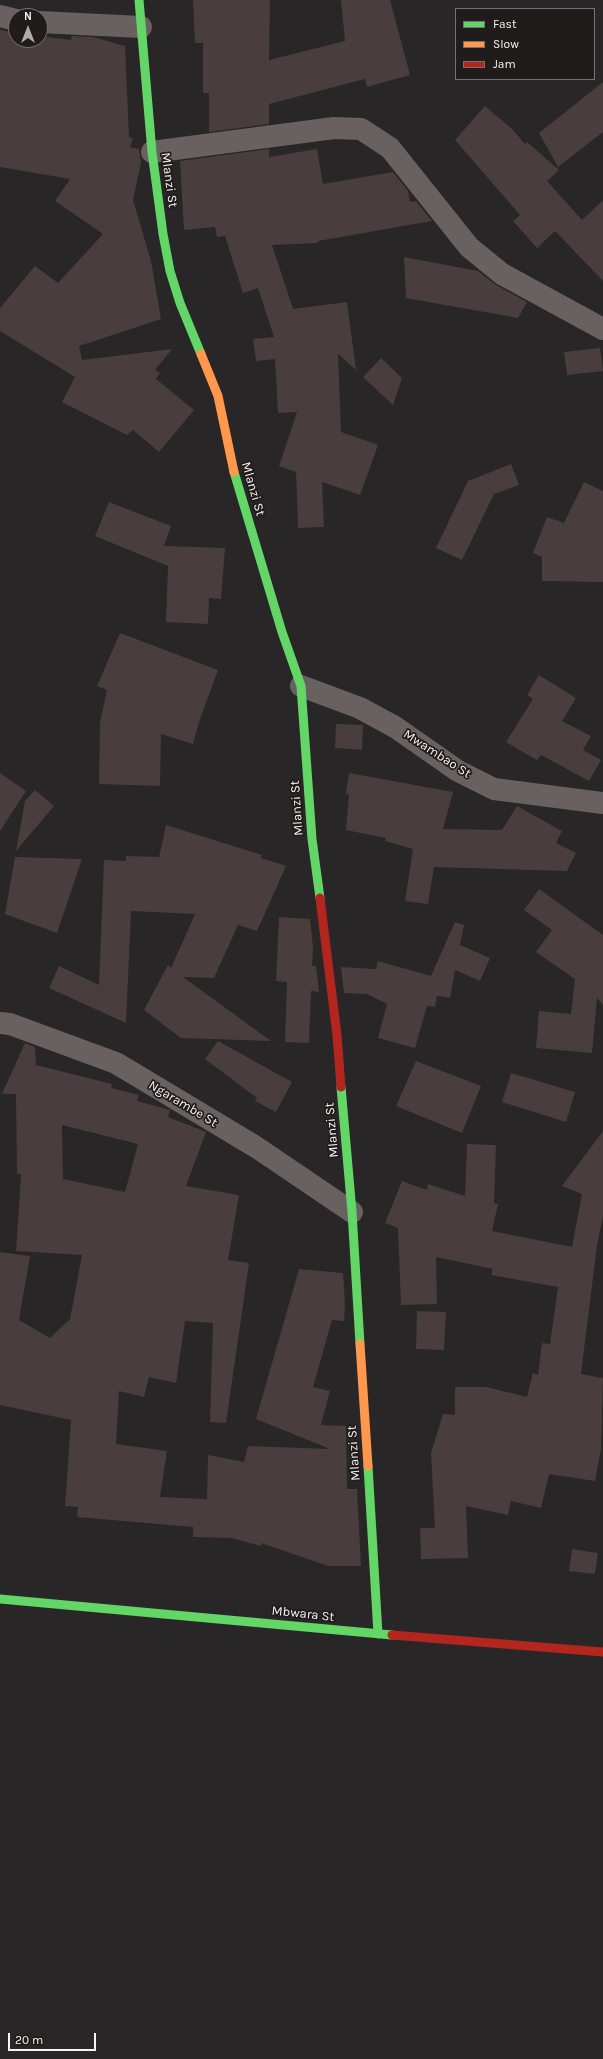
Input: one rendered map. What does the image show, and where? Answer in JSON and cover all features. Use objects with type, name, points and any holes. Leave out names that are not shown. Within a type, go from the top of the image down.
[{"type":"street","name":"Mlanzi St","points":[[139,0],[152,152],[163,234],[170,271],[180,303],[218,396],[235,479],[282,632],[301,686],[312,839],[337,1035],[352,1212],[378,1634]]},
{"type":"street","points":[[48,22],[141,27]]},
{"type":"street","points":[[152,152],[334,128],[361,129],[390,148],[469,247],[502,274],[603,329]]},
{"type":"street","name":"Mwambao St","points":[[301,686],[360,708],[395,727],[458,771],[494,789],[603,803]]},
{"type":"street","name":"Ngarambe St","points":[[0,1023],[10,1024],[116,1064],[256,1147],[352,1212]]},
{"type":"street","name":"Mbwara St","points":[[0,1599],[378,1634],[603,1652]]},
{"type":"building","points":[[193,0],[270,0],[269,60],[345,41],[341,0],[390,0],[410,75],[367,87],[365,79],[269,104],[269,124],[209,132],[209,93],[203,93],[203,43],[195,43]]},
{"type":"building","points":[[0,30],[8,32],[8,48],[48,48],[48,37],[71,40],[72,36],[93,37],[125,46],[129,137],[133,139],[130,147],[139,149],[141,163],[133,200],[151,261],[161,319],[79,346],[82,360],[172,349],[155,370],[160,373],[156,379],[194,410],[159,452],[133,430],[127,435],[62,402],[75,377],[0,331],[0,308],[35,266],[58,283],[103,234],[55,201],[70,179],[0,167]]},
{"type":"building","points":[[603,82],[603,132],[558,167],[539,133]]},
{"type":"building","points":[[485,106],[513,130],[525,144],[527,142],[559,170],[547,181],[582,220],[603,200],[603,281],[555,231],[537,248],[513,221],[520,215],[455,140]]},
{"type":"building","points":[[269,149],[269,157],[317,149],[323,184],[393,172],[408,191],[410,202],[416,201],[432,221],[318,241],[318,243],[272,245],[293,309],[347,302],[356,370],[338,354],[341,432],[378,445],[360,495],[322,482],[324,527],[298,528],[296,472],[279,466],[297,412],[278,413],[275,359],[256,361],[253,339],[274,337],[258,288],[243,293],[225,236],[217,237],[215,227],[184,230],[180,161]]},
{"type":"building","points":[[404,257],[478,271],[496,285],[527,302],[518,318],[406,298]]},
{"type":"building","points":[[600,348],[603,371],[567,375],[564,352]]},
{"type":"building","points":[[381,358],[402,378],[393,405],[363,377]]},
{"type":"building","points":[[511,464],[519,485],[494,494],[462,560],[436,548],[469,479],[471,480]]},
{"type":"building","points":[[584,482],[603,491],[603,582],[542,581],[542,557],[533,553],[547,517],[564,523]]},
{"type":"building","points":[[109,502],[171,526],[164,546],[225,548],[221,599],[209,598],[208,624],[166,622],[168,566],[95,536]]},
{"type":"building","points":[[120,633],[218,670],[199,722],[193,744],[161,734],[160,786],[99,784],[100,723],[107,690],[97,686]]},
{"type":"building","points":[[539,675],[576,698],[562,721],[591,736],[583,750],[601,760],[589,781],[541,755],[537,760],[506,742],[533,699],[527,695]]},
{"type":"building","points":[[336,724],[363,725],[362,750],[335,748]]},
{"type":"building","points":[[0,773],[26,791],[0,831]]},
{"type":"building","points":[[349,773],[453,792],[443,829],[502,830],[517,806],[562,831],[556,843],[576,853],[567,871],[434,867],[428,904],[405,901],[413,849],[385,841],[386,838],[346,830],[349,795],[346,794]]},
{"type":"building","points":[[35,790],[54,806],[16,851],[25,801]]},
{"type":"building","points":[[166,825],[262,855],[261,858],[286,866],[257,931],[238,925],[214,978],[183,977],[271,1041],[181,1038],[144,1010],[168,965],[171,968],[195,914],[131,911],[126,1023],[49,988],[59,966],[99,985],[104,860],[126,861],[126,856],[159,857]]},
{"type":"building","points":[[15,857],[82,859],[57,933],[5,914]]},
{"type":"building","points":[[539,889],[603,935],[603,1005],[597,998],[592,1053],[536,1048],[539,1011],[571,1014],[575,979],[536,952],[552,930],[524,910]]},
{"type":"building","points":[[279,917],[310,919],[313,947],[312,966],[316,966],[319,992],[311,991],[309,1043],[285,1042],[287,982],[276,981]]},
{"type":"building","points":[[455,922],[464,925],[460,945],[490,958],[480,981],[455,970],[450,998],[437,996],[435,1007],[427,1006],[415,1048],[378,1038],[387,1004],[367,994],[344,993],[341,967],[376,969],[378,961],[431,976]]},
{"type":"building","points":[[218,1041],[292,1082],[276,1112],[255,1101],[257,1098],[205,1059]]},
{"type":"building","points":[[25,1043],[35,1047],[36,1065],[112,1084],[111,1088],[139,1095],[137,1101],[170,1110],[168,1117],[206,1132],[186,1186],[239,1195],[228,1260],[249,1263],[226,1423],[210,1422],[213,1323],[185,1321],[176,1383],[149,1377],[144,1397],[119,1391],[116,1444],[167,1451],[160,1497],[207,1499],[208,1455],[244,1462],[248,1446],[330,1449],[256,1419],[299,1269],[343,1273],[345,1304],[344,1321],[332,1320],[313,1387],[330,1391],[321,1425],[346,1426],[347,1489],[357,1489],[361,1566],[328,1566],[261,1543],[261,1546],[231,1538],[193,1537],[193,1527],[77,1517],[78,1507],[65,1506],[71,1420],[0,1405],[0,1252],[30,1256],[19,1320],[50,1338],[70,1319],[82,1255],[16,1251],[21,1174],[17,1174],[16,1094],[2,1094]],"holes":[[[62,1125],[138,1144],[125,1192],[63,1179]]]},
{"type":"building","points":[[416,1061],[481,1086],[462,1133],[396,1106]]},
{"type":"building","points":[[511,1073],[575,1092],[566,1122],[502,1102]]},
{"type":"building","points":[[603,1131],[603,1216],[597,1245],[581,1374],[603,1378],[601,1449],[595,1481],[549,1474],[541,1508],[511,1501],[508,1515],[466,1506],[468,1558],[421,1559],[420,1528],[435,1528],[431,1453],[443,1414],[455,1415],[455,1387],[486,1387],[527,1397],[533,1373],[538,1375],[542,1343],[550,1344],[558,1287],[491,1275],[493,1269],[436,1257],[437,1304],[401,1305],[398,1228],[385,1223],[402,1181],[427,1190],[428,1184],[465,1196],[467,1144],[496,1145],[494,1203],[498,1204],[492,1231],[572,1247],[582,1194],[562,1186]]},
{"type":"building","points":[[417,1311],[446,1312],[444,1350],[416,1349]]},
{"type":"building","points":[[572,1549],[598,1553],[595,1574],[569,1571]]},
{"type":"traffic: fast","points":[[139,0],[152,152],[163,234],[170,271],[180,303],[201,354]]},
{"type":"traffic: fast","points":[[234,472],[282,632],[301,686],[312,839],[320,898]]},
{"type":"traffic: fast","points":[[341,1087],[352,1212],[360,1344]]},
{"type":"traffic: fast","points":[[368,1466],[378,1634]]},
{"type":"traffic: fast","points":[[0,1599],[392,1635]]},
{"type":"traffic: slow","points":[[201,354],[218,396],[234,472]]},
{"type":"traffic: slow","points":[[360,1344],[368,1466]]},
{"type":"traffic: jam","points":[[320,898],[337,1035],[341,1087]]},
{"type":"traffic: jam","points":[[392,1635],[603,1652]]}]
